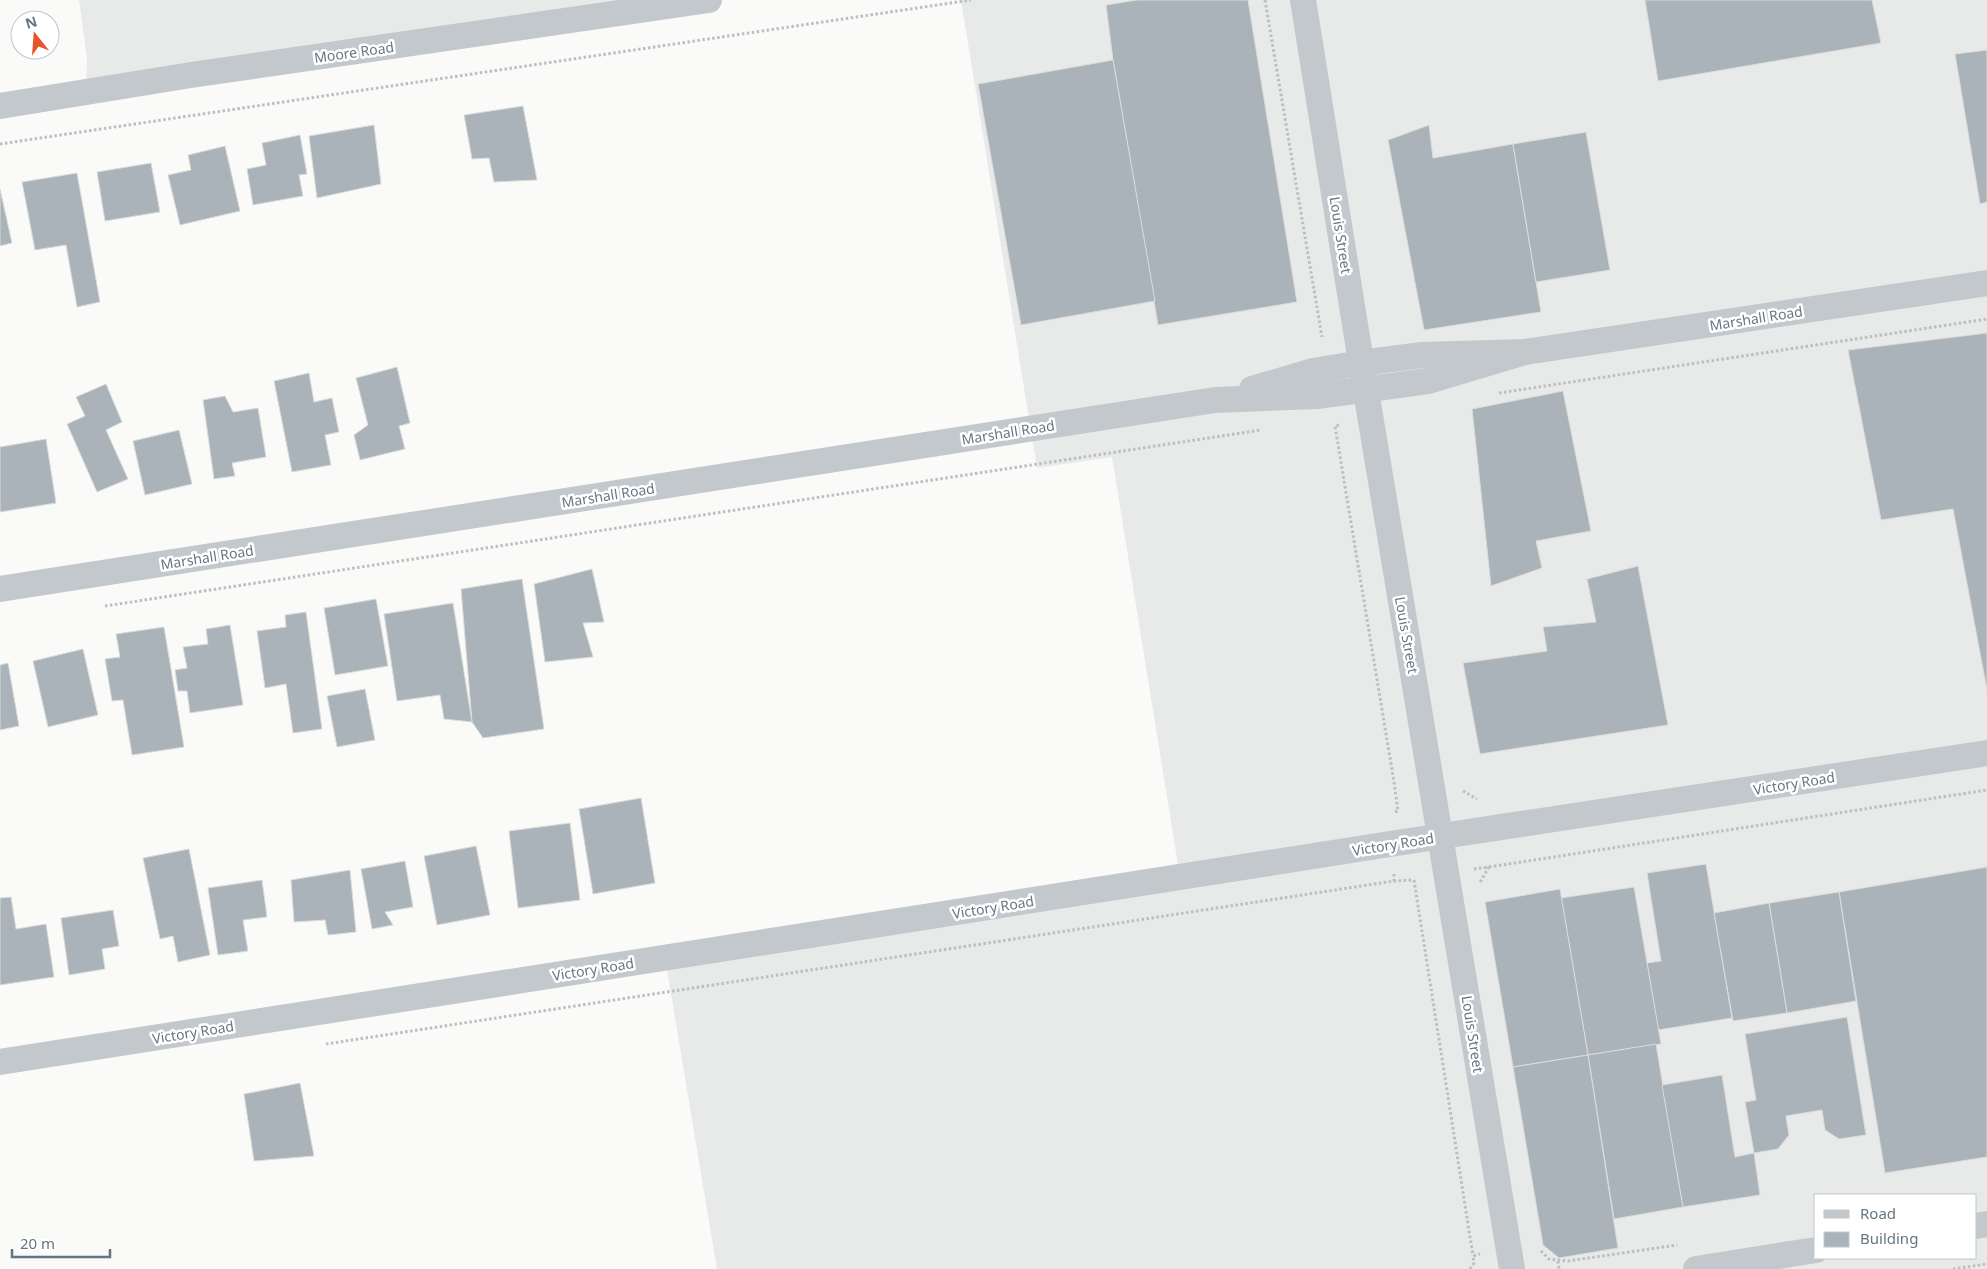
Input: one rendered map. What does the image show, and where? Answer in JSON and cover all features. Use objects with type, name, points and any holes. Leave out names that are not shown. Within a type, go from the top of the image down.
[{"type":"street","name":"Moore Road","points":[[0,106],[200,74],[709,0]]},
{"type":"street","name":"Louis Street","points":[[1303,0],[1361,363],[1510,1259]]},
{"type":"street","name":"Marshall Road","points":[[1215,400],[1313,371],[1361,363],[1422,355],[1525,352],[1987,283]]},
{"type":"street","name":"Marshall Road","points":[[0,589],[1215,400],[1317,396],[1428,381],[1525,352]]},
{"type":"street","name":"Victory Road","points":[[0,1062],[1987,753]]},
{"type":"street","points":[[1696,1269],[1814,1250]]},
{"type":"path","points":[[0,144],[971,0]]},
{"type":"path","points":[[1266,0],[1322,337]]},
{"type":"path","points":[[1493,394],[1987,319]]},
{"type":"path","points":[[98,607],[1269,429]]},
{"type":"path","points":[[1459,788],[1472,798],[1480,799]]},
{"type":"path","points":[[1489,867],[1987,790]]},
{"type":"path","points":[[324,1044],[1402,880],[1413,880]]},
{"type":"path","points":[[1470,1269],[1474,1263],[1473,1256],[1510,1259],[1537,1242],[1541,1252],[1549,1259],[1558,1261],[1682,1244]]},
{"type":"path","points":[[1558,1261],[1559,1269]]},
{"type":"path","points":[[1953,1269],[1987,1264]]},
{"type":"shaded area","points":[[79,0],[709,0],[86,92],[87,59]]},
{"type":"shaded area","points":[[961,0],[1987,0],[1987,1269],[717,1269],[665,958],[1180,877],[1112,457],[1037,468]]},
{"type":"building","points":[[1137,0],[1248,0],[1297,302],[1158,325],[1113,60],[1106,5]]},
{"type":"building","points":[[1645,0],[1872,0],[1881,43],[1658,81]]},
{"type":"building","points":[[1987,50],[1987,202],[1980,204],[1955,54]]},
{"type":"building","points":[[1113,60],[1155,301],[1021,325],[978,84]]},
{"type":"building","points":[[523,106],[537,180],[494,182],[489,158],[472,159],[464,115]]},
{"type":"building","points":[[374,125],[381,184],[317,198],[309,136]]},
{"type":"building","points":[[1429,125],[1433,158],[1513,144],[1541,312],[1424,330],[1388,140]]},
{"type":"building","points":[[1586,132],[1610,270],[1536,282],[1513,144]]},
{"type":"building","points":[[300,135],[307,174],[299,175],[303,196],[253,205],[247,169],[266,165],[262,143]]},
{"type":"building","points":[[225,146],[240,211],[180,225],[168,175],[191,170],[188,155]]},
{"type":"building","points":[[151,163],[160,212],[105,221],[97,172]]},
{"type":"building","points":[[77,173],[100,302],[77,307],[66,245],[35,250],[22,182]]},
{"type":"building","points":[[0,189],[12,243],[0,246]]},
{"type":"building","points":[[1987,333],[1987,690],[1953,509],[1881,520],[1848,350]]},
{"type":"building","points":[[397,367],[410,423],[399,426],[405,449],[360,460],[354,435],[368,425],[356,378]]},
{"type":"building","points":[[309,373],[314,402],[332,398],[339,432],[325,435],[331,465],[292,472],[274,381]]},
{"type":"building","points":[[106,384],[122,422],[106,430],[128,479],[97,492],[67,424],[85,416],[76,397]]},
{"type":"building","points":[[1563,391],[1591,531],[1536,541],[1542,568],[1491,586],[1472,409]]},
{"type":"building","points":[[225,396],[233,412],[258,408],[266,457],[232,463],[235,476],[214,479],[203,400]]},
{"type":"building","points":[[179,430],[192,484],[145,495],[133,441]]},
{"type":"building","points":[[46,439],[56,503],[0,512],[0,447]]},
{"type":"building","points":[[1638,566],[1668,725],[1480,754],[1463,663],[1547,651],[1543,627],[1596,622],[1587,579]]},
{"type":"building","points":[[592,569],[604,622],[583,623],[593,657],[545,662],[534,584]]},
{"type":"building","points":[[522,579],[544,729],[483,738],[472,722],[461,589]]},
{"type":"building","points":[[376,599],[388,666],[335,675],[324,608]]},
{"type":"building","points":[[453,603],[472,722],[444,719],[440,695],[397,701],[384,614]]},
{"type":"building","points":[[306,612],[322,729],[293,733],[286,684],[265,688],[257,631],[286,627],[285,615]]},
{"type":"building","points":[[230,625],[243,705],[190,713],[187,691],[178,691],[175,670],[187,668],[183,647],[208,644],[206,629]]},
{"type":"building","points":[[164,627],[184,747],[132,755],[123,700],[112,701],[105,659],[120,657],[116,634]]},
{"type":"building","points":[[83,649],[98,715],[48,727],[33,661]]},
{"type":"building","points":[[8,663],[19,726],[0,730],[0,665]]},
{"type":"building","points":[[365,689],[375,740],[337,747],[327,696]]},
{"type":"building","points":[[641,798],[655,883],[593,894],[579,809]]},
{"type":"building","points":[[570,823],[580,900],[518,908],[509,831]]},
{"type":"building","points":[[476,846],[490,915],[437,925],[424,856]]},
{"type":"building","points":[[189,849],[210,955],[178,962],[173,936],[160,939],[143,858]]},
{"type":"building","points":[[405,861],[413,907],[385,912],[393,925],[372,929],[361,869]]},
{"type":"building","points":[[1706,864],[1732,1018],[1658,1030],[1647,963],[1661,961],[1647,873]]},
{"type":"building","points":[[1987,867],[1987,1157],[1885,1173],[1839,892]]},
{"type":"building","points":[[350,870],[356,932],[328,935],[325,920],[294,922],[291,880]]},
{"type":"building","points":[[262,880],[267,917],[243,920],[248,951],[218,955],[208,888]]},
{"type":"building","points":[[1634,887],[1661,1044],[1588,1055],[1561,898]]},
{"type":"building","points":[[1560,889],[1588,1055],[1513,1067],[1485,902]]},
{"type":"building","points":[[1839,892],[1856,1001],[1787,1013],[1769,903]]},
{"type":"building","points":[[11,897],[16,929],[46,924],[54,977],[0,985],[0,898]]},
{"type":"building","points":[[1769,903],[1787,1013],[1733,1021],[1714,913]]},
{"type":"building","points":[[113,910],[119,946],[102,949],[105,969],[69,975],[61,918]]},
{"type":"building","points":[[1847,1017],[1866,1135],[1839,1139],[1825,1130],[1822,1110],[1786,1116],[1789,1135],[1778,1149],[1754,1153],[1745,1102],[1756,1100],[1745,1034]]},
{"type":"building","points":[[1656,1044],[1683,1207],[1614,1219],[1588,1055]]},
{"type":"building","points":[[1588,1055],[1618,1248],[1559,1258],[1543,1245],[1513,1067]]},
{"type":"building","points":[[1722,1075],[1735,1157],[1754,1153],[1760,1195],[1683,1207],[1662,1085]]},
{"type":"building","points":[[300,1083],[314,1156],[254,1161],[244,1094]]}]
